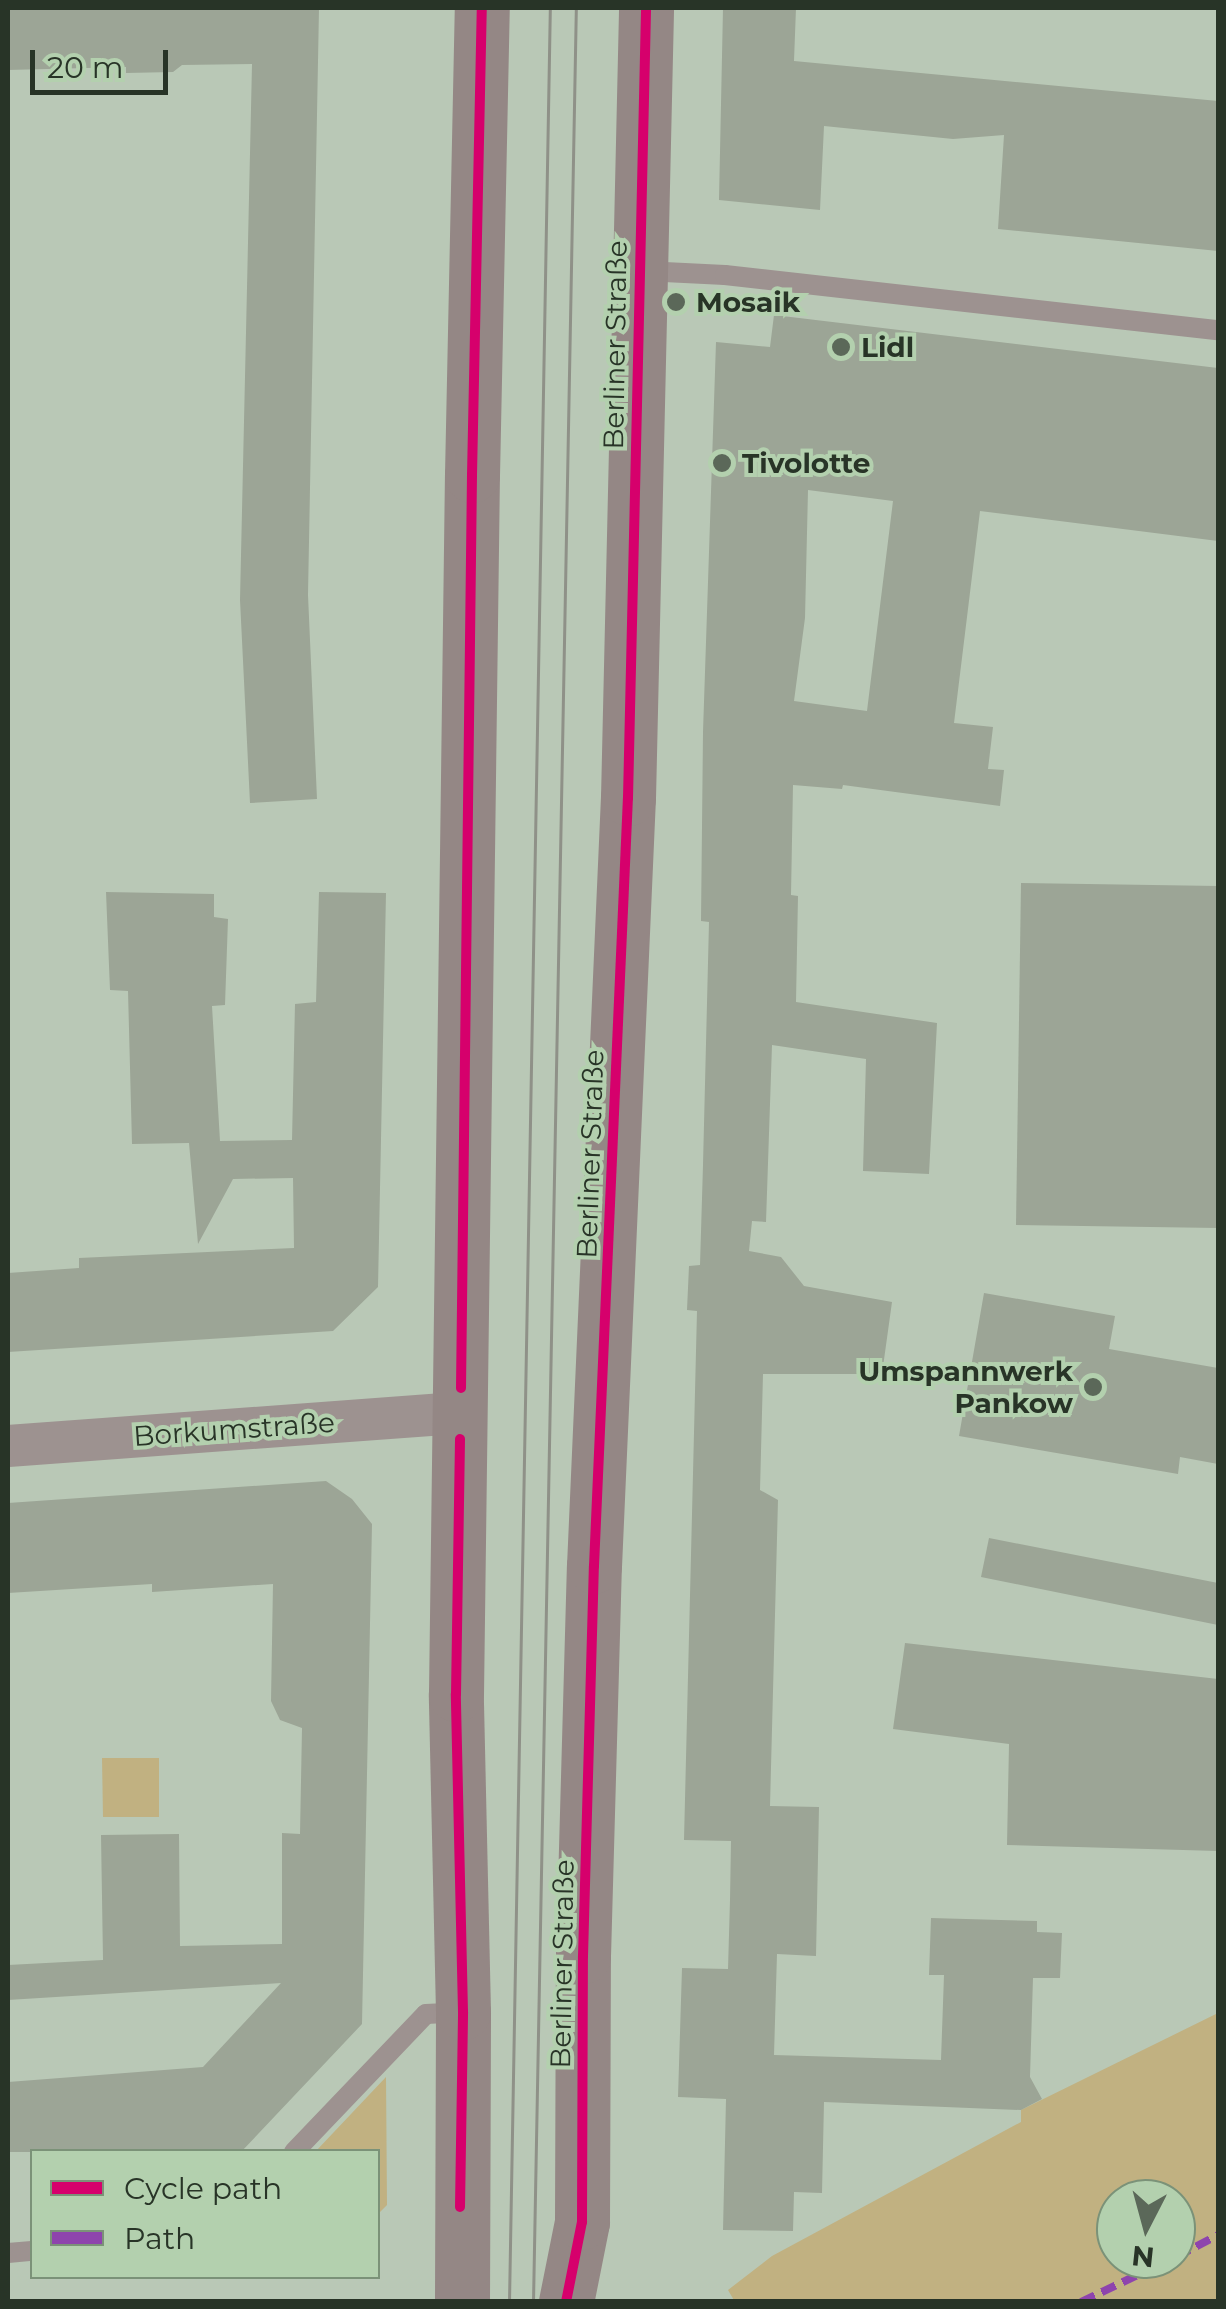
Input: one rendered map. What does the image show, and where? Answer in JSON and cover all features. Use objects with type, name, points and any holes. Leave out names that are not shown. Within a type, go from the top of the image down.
[{"type":"main road","points":[[462,2302],[463,2012],[456,1694],[482,8]]},
{"type":"main road","name":"Berliner Straße","points":[[566,2302],[582,2222],[582,1956],[627,815],[646,8]]},
{"type":"street","name":"Borkumstraße","points":[[8,1446],[461,1413]]},
{"type":"lane","points":[[640,270],[725,275],[1218,330]]},
{"type":"lane","points":[[297,2149],[426,2014],[463,2012]]},
{"type":"shaded area","points":[[102,1758],[159,1758],[159,1817],[103,1817]]},
{"type":"shaded area","points":[[1218,2013],[1218,2301],[735,2302],[728,2290],[772,2256],[1021,2122],[1021,2110]]},
{"type":"shaded area","points":[[386,2077],[387,2205],[380,2212],[380,2149],[318,2149]]},
{"type":"building","points":[[8,8],[319,8],[308,595],[317,799],[250,803],[240,600],[252,64],[182,65],[173,72],[126,73],[126,67],[8,70]]},
{"type":"building","points":[[723,8],[796,8],[794,61],[1218,101],[1218,251],[998,229],[1004,135],[953,139],[824,126],[820,210],[719,200]]},
{"type":"building","points":[[774,315],[1218,368],[1218,541],[980,511],[954,723],[993,727],[988,769],[1004,770],[1000,806],[843,785],[842,789],[793,785],[791,895],[798,896],[796,1002],[937,1023],[929,1174],[863,1171],[866,1059],[772,1045],[766,1222],[752,1221],[749,1251],[781,1257],[804,1286],[892,1302],[882,1374],[763,1374],[760,1490],[778,1500],[770,1806],[819,1807],[816,1956],[777,1954],[774,2055],[941,2060],[944,1975],[929,1975],[931,1918],[1037,1921],[1037,1932],[1062,1933],[1060,1978],[1033,1978],[1030,2077],[1042,2099],[1021,2110],[824,2102],[822,2193],[794,2192],[793,2231],[723,2230],[726,2099],[678,2097],[682,1968],[728,1969],[730,1900],[731,1841],[684,1840],[697,1311],[687,1310],[689,1266],[700,1265],[703,1165],[709,922],[701,921],[703,732],[716,342],[770,347]],"holes":[[[808,490],[893,501],[867,711],[794,701],[805,618]]]},
{"type":"building","points":[[1021,883],[1218,886],[1218,1228],[1016,1225]]},
{"type":"building","points":[[106,892],[214,894],[214,917],[228,919],[225,1005],[212,1006],[220,1141],[292,1140],[295,1004],[316,1002],[319,892],[386,893],[378,1287],[333,1331],[8,1352],[8,1273],[79,1268],[79,1258],[294,1248],[293,1178],[233,1179],[198,1244],[189,1143],[132,1144],[128,991],[110,990]]},
{"type":"building","name":"Umspannwerk Pankow","points":[[984,1293],[1115,1316],[1109,1349],[1218,1368],[1218,1464],[1180,1457],[1178,1474],[959,1436]]},
{"type":"building","points":[[326,1481],[352,1499],[372,1524],[362,2024],[244,2149],[8,2152],[8,2082],[203,2067],[281,1983],[8,2000],[8,1965],[103,1960],[101,1835],[179,1834],[180,1946],[282,1944],[282,1833],[300,1834],[302,1728],[280,1720],[271,1701],[273,1584],[152,1592],[152,1584],[8,1593],[8,1503]]},
{"type":"building","points":[[989,1538],[1218,1583],[1218,1625],[981,1577]]},
{"type":"building","points":[[905,1643],[1218,1679],[1218,1851],[1007,1845],[1009,1744],[893,1729]]},
{"type":"tram line","points":[[509,2302],[550,8]]},
{"type":"tram line","points":[[533,2302],[576,8]]},
{"type":"marked path","points":[[1196,2247],[1218,2235]]},
{"type":"marked path","points":[[1081,2302],[1129,2279]]},
{"type":"cycle path","points":[[461,1388],[482,8]]},
{"type":"cycle path","points":[[566,2302],[582,2222],[583,1956],[594,1566],[628,798],[646,8]]},
{"type":"cycle path","points":[[460,1439],[456,1694],[463,2012],[460,2207]]},
{"type":"place","name":"Mosaik","points":[[676,302]]},
{"type":"place","name":"Lidl","points":[[841,347]]},
{"type":"place","name":"Tivolotte","points":[[722,463]]},
{"type":"place","name":"Umspannwerk Pankow","points":[[1093,1387]]}]
